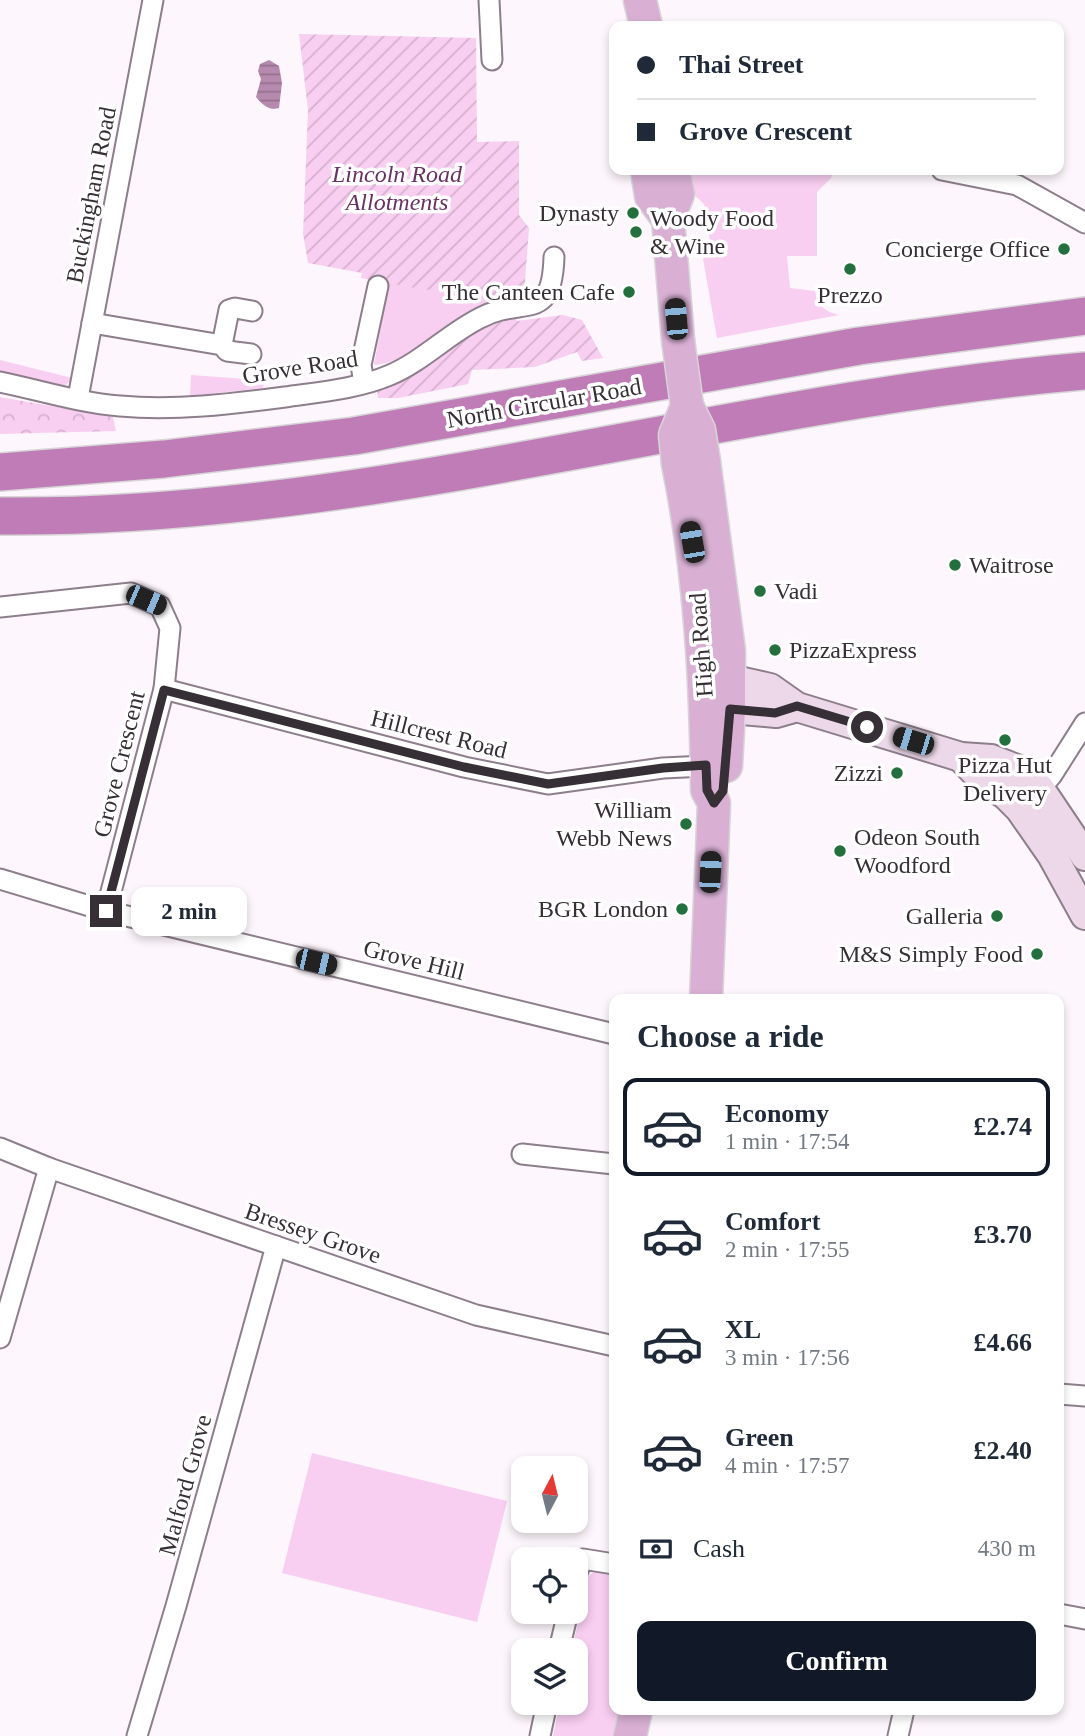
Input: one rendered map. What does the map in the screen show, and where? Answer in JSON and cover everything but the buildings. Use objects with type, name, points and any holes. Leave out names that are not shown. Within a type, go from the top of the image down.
[{"type":"highway","name":"North Circular Road","points":[[0,472],[164,460],[354,436],[859,346],[1085,316]]},
{"type":"highway","points":[[0,524],[300,496],[457,472],[881,397],[997,379],[1085,371]]},
{"type":"highway","points":[[0,462],[67,466]]},
{"type":"highway","points":[[0,516],[72,517]]},
{"type":"main road","points":[[621,0],[623,21]]},
{"type":"main road","points":[[640,0],[645,21]]},
{"type":"main road","name":"High Road","points":[[649,175],[652,196],[668,219]]},
{"type":"main road","name":"High Road","points":[[674,175],[678,194],[668,219],[678,340],[687,406],[699,430],[691,463],[722,588],[729,651],[717,694],[706,765],[707,790],[714,803],[706,994]]},
{"type":"main road","points":[[717,694],[775,713],[797,706],[961,757],[991,758],[1019,770],[1040,789],[1085,856]]},
{"type":"main road","name":"High Road","points":[[714,803],[723,791],[717,694]]},
{"type":"main road","points":[[961,757],[980,777],[1006,795],[1020,809],[1052,855],[1085,915]]},
{"type":"main road","points":[[1020,809],[1040,789]]},
{"type":"main road","points":[[630,1736],[635,1715]]},
{"type":"street","name":"Buckingham Road","points":[[78,398],[152,0]]},
{"type":"street","points":[[489,0],[492,60]]},
{"type":"street","points":[[969,175],[1017,185],[1085,223]]},
{"type":"street","name":"Grove Road","points":[[0,382],[120,406],[187,407],[312,393],[364,383],[390,375],[419,359],[451,335],[493,311],[532,305],[545,298],[553,282],[554,257]]},
{"type":"street","points":[[364,383],[361,365],[378,286]]},
{"type":"street","points":[[222,345],[229,310],[235,308],[252,311]]},
{"type":"street","points":[[92,323],[222,345],[227,351],[251,354]]},
{"type":"street","name":"Grove Crescent","points":[[0,607],[131,593],[160,606],[170,628],[164,690],[106,911]]},
{"type":"street","name":"Hillcrest Road","points":[[164,690],[464,767],[548,784],[663,768],[706,765]]},
{"type":"street","points":[[1040,789],[1085,723]]},
{"type":"street","name":"Grove Hill","points":[[0,879],[106,911],[609,1033]]},
{"type":"street","name":"Bressey Grove","points":[[0,1148],[49,1168],[476,1315],[609,1345]]},
{"type":"street","points":[[522,1154],[609,1163]]},
{"type":"street","points":[[0,1338],[49,1168]]},
{"type":"street","name":"Malford Grove","points":[[137,1736],[276,1246]]},
{"type":"street","points":[[1064,1394],[1085,1396]]},
{"type":"street","points":[[588,1560],[609,1563]]},
{"type":"street","points":[[1064,1615],[1085,1619]]},
{"type":"street","points":[[540,1736],[544,1715]]},
{"type":"street","points":[[898,1736],[903,1715]]},
{"type":"green space","name":"Lincoln Road Allotments","points":[[299,34],[476,38],[477,142],[519,141],[519,215],[529,228],[524,295],[485,296],[443,292],[361,278],[362,273],[308,263],[303,234],[308,110]]},
{"type":"green space","points":[[688,175],[832,175],[817,192],[817,256],[787,256],[790,288],[815,291],[823,308],[839,315],[717,338],[703,259],[710,241],[704,204],[689,190]]},
{"type":"green space","points":[[389,283],[500,298],[451,323],[405,355],[374,365]]},
{"type":"green space","points":[[516,314],[517,321],[563,315],[582,320],[603,358],[582,361],[577,352],[535,367],[472,370],[468,384],[398,398],[378,398],[377,390],[421,371],[478,329]]},
{"type":"green space","points":[[0,360],[72,378],[64,386],[0,371]]},
{"type":"green space","points":[[191,375],[259,380],[264,383],[263,388],[190,396]]},
{"type":"green space","points":[[0,397],[113,417],[116,431],[0,434]]},
{"type":"green space","points":[[312,1453],[507,1501],[477,1622],[282,1573]]},
{"type":"green space","points":[[596,1570],[609,1574],[609,1715],[621,1715],[617,1736],[553,1736],[557,1715],[588,1715],[588,1638],[575,1638],[578,1624],[588,1624],[588,1577]]},
{"type":"shaded area","points":[[269,60],[279,66],[282,83],[279,108],[275,109],[266,106],[256,97],[261,79],[258,71],[260,64]]},
{"type":"place","name":"Dynasty","points":[[633,213]]},
{"type":"place","name":"Woody Food & Wine","points":[[636,232]]},
{"type":"place","name":"Concierge Office","points":[[1064,249]]},
{"type":"place","name":"Prezzo","points":[[850,269]]},
{"type":"place","name":"The Canteen Cafe","points":[[629,292]]},
{"type":"place","name":"Waitrose","points":[[955,565]]},
{"type":"place","name":"Vadi","points":[[760,591]]},
{"type":"place","name":"PizzaExpress","points":[[775,650]]},
{"type":"place","name":"Pizza Hut Delivery","points":[[1005,740]]},
{"type":"place","name":"Zizzi","points":[[897,773]]},
{"type":"place","name":"William Webb News","points":[[686,824]]},
{"type":"place","name":"Odeon South Woodford","points":[[840,851]]},
{"type":"place","name":"BGR London","points":[[682,909]]},
{"type":"place","name":"Galleria","points":[[997,916]]},
{"type":"place","name":"M&S Simply Food","points":[[1037,954]]},
{"type":"route","points":[[106,911],[164,690],[464,767],[548,784],[663,768],[706,765],[707,790],[714,803],[723,791],[730,709],[775,713],[797,706],[867,727]]}]
